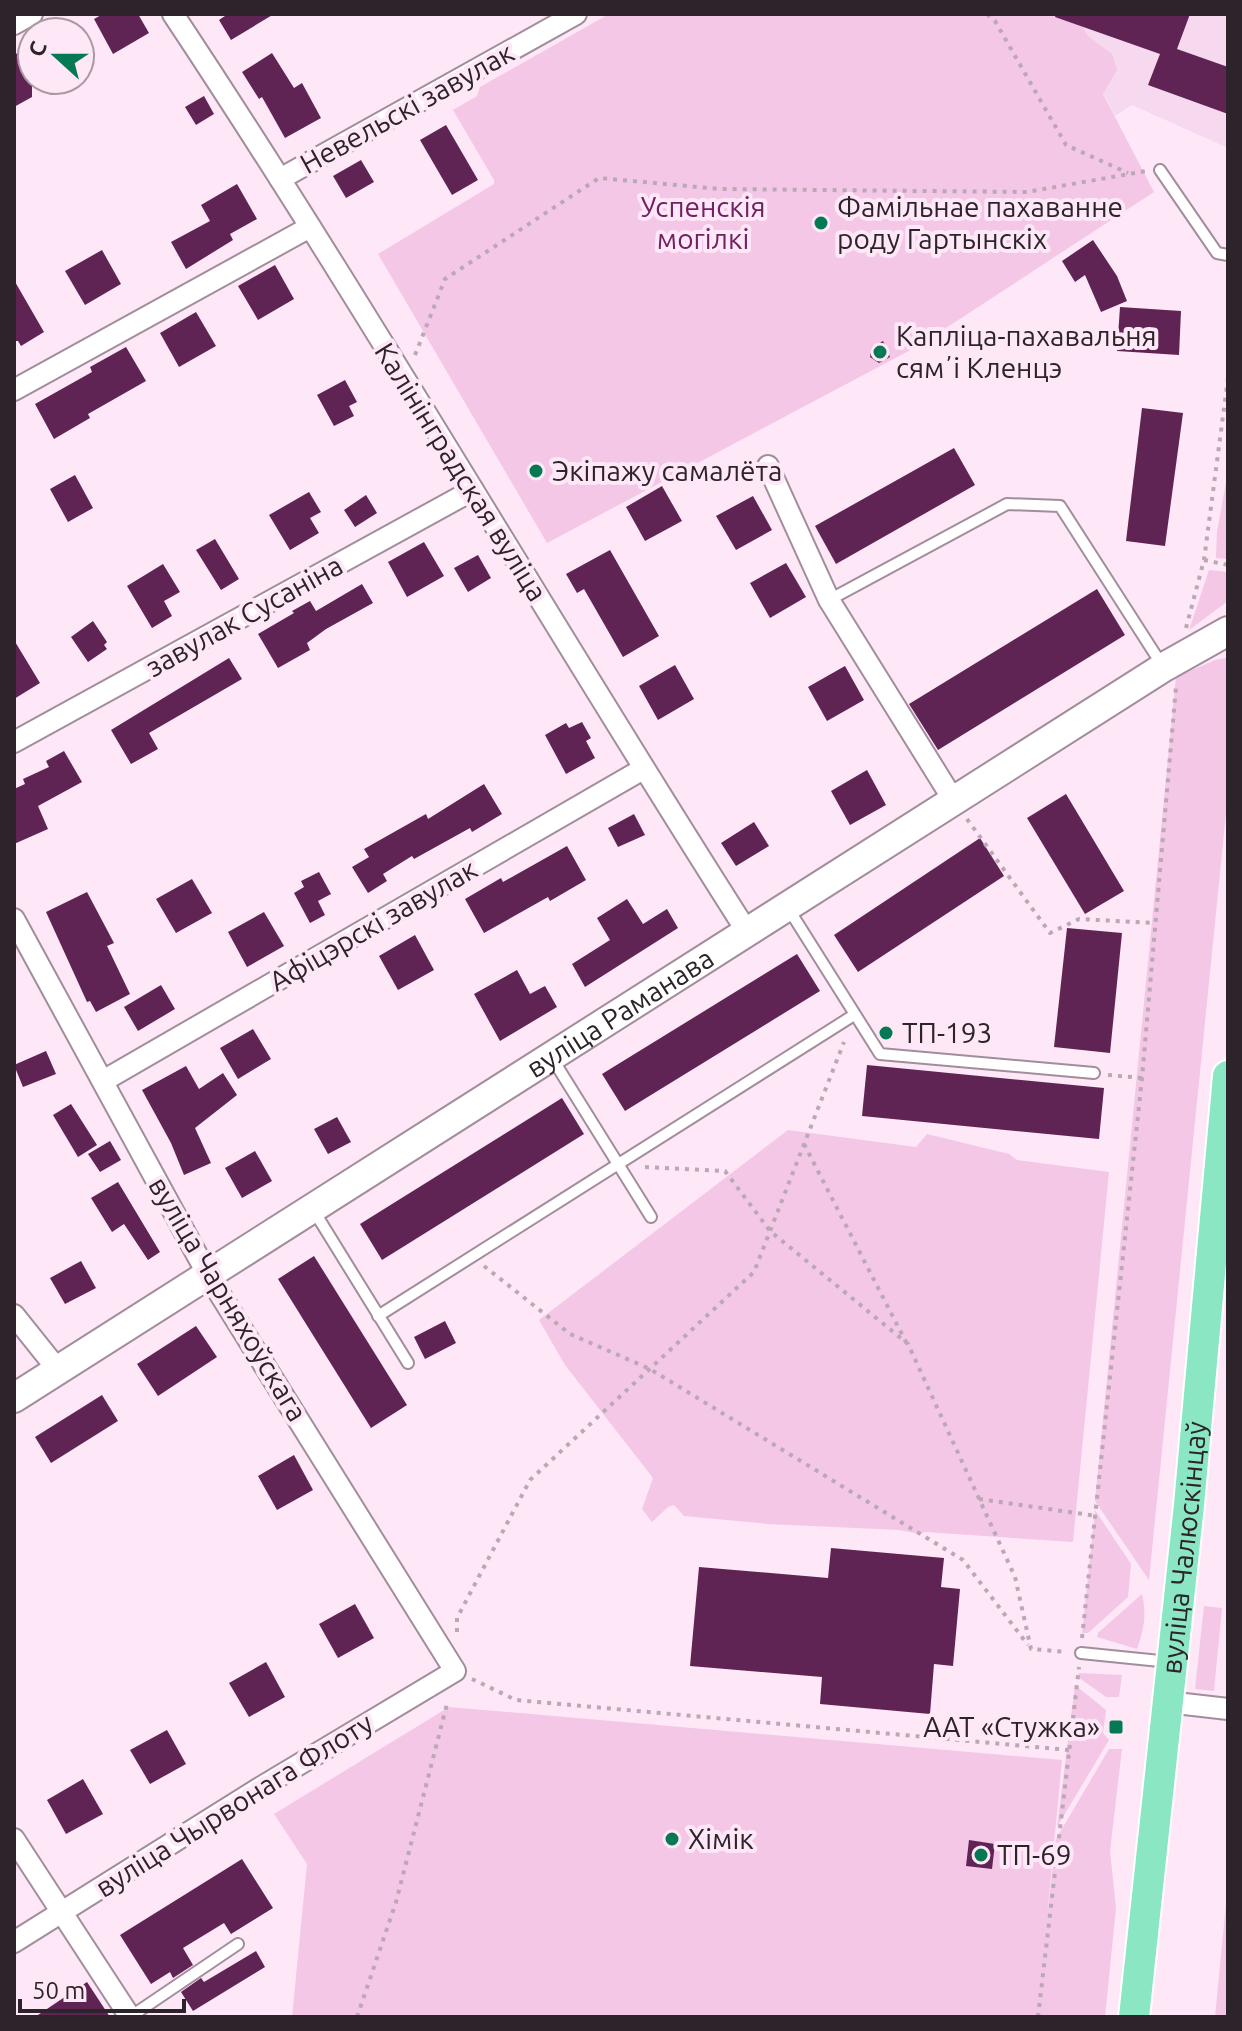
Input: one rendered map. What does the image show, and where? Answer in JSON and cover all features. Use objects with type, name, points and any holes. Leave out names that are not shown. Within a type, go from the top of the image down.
[{"type":"main road","name":"вуліца Раманава","points":[[14,1398],[313,1210],[746,930],[1171,662],[1228,631]]},
{"type":"main road","name":"вуліца Чалюскінцаў","points":[[1134,2017],[1172,1662],[1228,1076]]},
{"type":"street","points":[[14,24],[32,14]]},
{"type":"street","name":"Калінінградская вуліца","points":[[173,14],[280,179],[643,769],[746,930]]},
{"type":"street","name":"Невельскі завулак","points":[[280,179],[576,14]]},
{"type":"street","points":[[14,390],[310,227]]},
{"type":"street","points":[[768,466],[829,600],[954,801]]},
{"type":"street","name":"завулак Сусаніна","points":[[14,742],[473,490]]},
{"type":"street","name":"Афіцэрскі завулак","points":[[103,1081],[643,769]]},
{"type":"street","name":"вуліца Чарняхоўскага","points":[[14,919],[208,1275],[455,1671]]},
{"type":"street","points":[[14,1315],[58,1370]]},
{"type":"street","name":"вуліца Чырвонага Флоту","points":[[14,1942],[258,1789],[455,1671]]},
{"type":"street","points":[[1167,1702],[1228,1709]]},
{"type":"street","points":[[14,1839],[130,2017]]},
{"type":"lane","points":[[1160,170],[1217,253],[1228,255]]},
{"type":"lane","points":[[829,600],[1007,504],[1060,506],[1171,662]]},
{"type":"lane","points":[[787,906],[880,1054],[1094,1073]]},
{"type":"lane","points":[[378,1316],[854,1015]]},
{"type":"lane","points":[[551,1057],[651,1217]]},
{"type":"lane","points":[[313,1210],[408,1363]]},
{"type":"lane","points":[[1081,1653],[1172,1662]]},
{"type":"lane","points":[[130,2017],[238,1944]]},
{"type":"path","points":[[987,14],[995,21],[1066,145],[1130,174]]},
{"type":"path","points":[[405,381],[445,279],[599,178],[720,189],[1027,192],[1160,170]]},
{"type":"path","points":[[1038,2017],[1097,1516],[1142,1078],[1171,662],[1204,560],[1228,378]]},
{"type":"path","points":[[1204,560],[1228,565]]},
{"type":"path","points":[[954,801],[1050,933],[1079,919],[1155,923]]},
{"type":"path","points":[[357,2017],[396,1902],[455,1671],[457,1618],[530,1480],[754,1272],[854,1015]]},
{"type":"path","points":[[1094,1073],[1142,1078]]},
{"type":"path","points":[[804,1144],[908,1344],[1015,1577],[1031,1649]]},
{"type":"path","points":[[619,1165],[725,1171],[770,1231],[908,1344]]},
{"type":"path","points":[[472,1257],[570,1334],[650,1369],[963,1560],[1031,1649],[1081,1653]]},
{"type":"path","points":[[979,1499],[1097,1516]]},
{"type":"path","points":[[455,1671],[516,1700],[1069,1750]]},
{"type":"shaded area","points":[[1062,14],[1228,14],[1228,148],[1132,105],[1115,116]]},
{"type":"green space","name":"Успенскія могілкі","points":[[609,14],[1075,14],[1088,36],[1112,54],[1117,70],[1103,94],[1154,192],[920,345],[547,543],[378,254],[494,184],[453,110],[477,96],[480,87]]},
{"type":"green space","points":[[1228,471],[1228,559],[1216,558],[1217,532]]},
{"type":"green space","points":[[1209,570],[1228,572],[1228,601],[1189,630]]},
{"type":"green space","points":[[1228,659],[1228,793],[1149,1580],[1095,1501],[1176,677]]},
{"type":"green space","points":[[788,1130],[916,1147],[927,1134],[1009,1154],[1017,1160],[1109,1172],[1073,1542],[768,1524],[684,1516],[674,1505],[652,1522],[642,1509],[653,1478],[565,1365],[539,1320]]},
{"type":"green space","points":[[1095,1510],[1131,1564],[1128,1597],[1088,1633],[1082,1633]]},
{"type":"green space","points":[[1142,1594],[1144,1622],[1137,1649],[1097,1637],[1098,1633]]},
{"type":"green space","points":[[1204,1606],[1222,1608],[1214,1691],[1195,1689]]},
{"type":"green space","points":[[1079,1673],[1122,1675],[1119,1697],[1106,1697],[1078,1677]]},
{"type":"green space","points":[[1075,1685],[1106,1710],[1103,1733],[1109,1740],[1057,1827]]},
{"type":"green space","name":"Хімік","points":[[449,1707],[1062,1760],[1047,1917],[1056,1839],[1109,1749],[1122,1749],[1110,1851],[1116,1908],[1105,2017],[292,2017],[307,1864],[274,1814]]},
{"type":"green space","points":[[1228,1883],[1228,2017],[1215,2017]]},
{"type":"building","points":[[103,14],[138,14],[149,33],[113,54],[96,18]]},
{"type":"building","points":[[228,14],[274,14],[231,40],[219,20]]},
{"type":"building","points":[[1056,14],[1190,14],[1177,49],[1228,67],[1228,114],[1148,85],[1160,54],[1055,17]]},
{"type":"building","points":[[272,53],[294,88],[302,83],[321,118],[285,138],[262,97],[259,99],[242,72]]},
{"type":"building","points":[[14,55],[16,96],[32,97],[14,107]]},
{"type":"building","points":[[204,96],[214,114],[196,125],[185,107]]},
{"type":"building","points":[[446,125],[478,180],[452,195],[420,140]]},
{"type":"building","points":[[361,160],[374,182],[346,198],[333,176]]},
{"type":"building","points":[[237,184],[257,219],[230,234],[233,240],[186,269],[171,242],[210,221],[201,205]]},
{"type":"building","points":[[1093,240],[1117,276],[1127,301],[1101,312],[1085,275],[1075,282],[1062,261]]},
{"type":"building","points":[[102,250],[121,284],[85,305],[65,271]]},
{"type":"building","points":[[275,265],[294,299],[258,320],[238,286]]},
{"type":"building","points":[[14,280],[44,332],[21,346],[14,341]]},
{"type":"building","points":[[1120,307],[1181,311],[1179,355],[1117,351]]},
{"type":"building","points":[[196,312],[216,346],[179,367],[160,333]]},
{"type":"building","name":"Капліца-пахавальня сямʼі Кленцэ","points":[[883,341],[890,357],[879,363],[870,357],[872,347]]},
{"type":"building","points":[[126,347],[146,381],[88,414],[90,418],[54,439],[35,404],[92,372],[90,367]]},
{"type":"building","points":[[345,380],[357,402],[349,406],[354,416],[334,426],[317,395]]},
{"type":"building","points":[[1142,408],[1183,413],[1165,546],[1126,541]]},
{"type":"building","points":[[954,448],[975,485],[836,564],[815,526]]},
{"type":"building","points":[[75,475],[93,508],[68,522],[50,489]]},
{"type":"building","points":[[662,486],[682,521],[645,541],[626,507]]},
{"type":"building","points":[[309,492],[321,512],[310,518],[319,533],[290,550],[269,515]]},
{"type":"building","points":[[366,495],[377,513],[355,527],[344,510]]},
{"type":"building","points":[[753,496],[772,530],[736,550],[716,516]]},
{"type":"building","points":[[215,539],[239,579],[221,590],[196,550]]},
{"type":"building","points":[[424,542],[444,576],[407,597],[388,562]]},
{"type":"building","points":[[610,550],[659,636],[623,657],[584,589],[577,593],[566,574]]},
{"type":"building","points":[[478,555],[491,578],[468,592],[454,568]]},
{"type":"building","points":[[786,563],[806,597],[770,618],[750,583]]},
{"type":"building","points":[[163,564],[180,592],[164,601],[172,616],[152,628],[127,586]]},
{"type":"building","points":[[362,584],[373,603],[326,629],[307,643],[310,650],[278,668],[258,634],[310,601],[316,611]]},
{"type":"building","points":[[1097,589],[1125,635],[938,750],[909,704]]},
{"type":"building","points":[[93,621],[107,642],[104,645],[107,649],[88,662],[71,637]]},
{"type":"building","points":[[14,640],[40,683],[14,699]]},
{"type":"building","points":[[229,658],[242,679],[149,733],[158,749],[131,764],[111,730]]},
{"type":"building","points":[[675,665],[694,699],[658,720],[639,686]]},
{"type":"building","points":[[845,666],[864,700],[827,721],[808,687]]},
{"type":"building","points":[[582,722],[591,738],[586,741],[595,758],[566,774],[545,735],[566,723],[569,728]]},
{"type":"building","points":[[64,751],[82,782],[38,806],[48,829],[14,844],[14,789],[25,784],[23,779],[49,767],[46,761]]},
{"type":"building","points":[[867,770],[886,805],[850,825],[831,791]]},
{"type":"building","points":[[484,784],[502,814],[472,832],[470,828],[414,859],[412,856],[383,874],[387,881],[368,893],[352,867],[369,857],[364,849],[426,814],[428,819]]},
{"type":"building","points":[[1066,794],[1124,891],[1085,914],[1027,818]]},
{"type":"building","points":[[634,814],[645,835],[618,847],[608,828]]},
{"type":"building","points":[[754,822],[769,846],[736,866],[721,843]]},
{"type":"building","points":[[980,838],[1004,876],[858,972],[834,935]]},
{"type":"building","points":[[567,846],[586,880],[550,901],[548,897],[484,933],[465,899],[501,878],[503,882]]},
{"type":"building","points":[[319,872],[331,894],[318,901],[325,915],[310,923],[294,893],[304,887],[301,881]]},
{"type":"building","points":[[192,879],[212,913],[176,933],[156,899]]},
{"type":"building","points":[[87,892],[114,943],[107,946],[130,994],[96,1012],[90,1001],[87,1002],[46,912]]},
{"type":"building","points":[[627,899],[643,924],[667,909],[678,928],[585,987],[572,964],[610,940],[597,918]]},
{"type":"building","points":[[264,912],[284,946],[247,967],[228,932]]},
{"type":"building","points":[[1067,928],[1122,933],[1110,1053],[1054,1047]]},
{"type":"building","points":[[415,935],[434,970],[398,990],[379,956]]},
{"type":"building","points":[[797,954],[820,991],[625,1111],[602,1074]]},
{"type":"building","points":[[517,970],[530,994],[545,986],[557,1007],[500,1041],[474,994]]},
{"type":"building","points":[[161,985],[175,1009],[138,1031],[124,1007]]},
{"type":"building","points":[[253,1029],[271,1059],[238,1079],[220,1048]]},
{"type":"building","points":[[46,1051],[56,1074],[23,1087],[14,1065]]},
{"type":"building","points":[[867,1065],[1104,1088],[1099,1139],[862,1116]]},
{"type":"building","points":[[186,1066],[199,1089],[223,1073],[237,1095],[195,1128],[211,1163],[184,1175],[171,1143],[142,1090]]},
{"type":"building","points":[[562,1098],[584,1134],[382,1260],[360,1224]]},
{"type":"building","points":[[71,1104],[97,1145],[78,1157],[53,1115]]},
{"type":"building","points":[[337,1117],[351,1142],[328,1154],[314,1129]]},
{"type":"building","points":[[110,1141],[121,1160],[100,1172],[88,1154]]},
{"type":"building","points":[[255,1151],[272,1181],[242,1198],[225,1168]]},
{"type":"building","points":[[118,1182],[160,1252],[148,1260],[124,1224],[112,1232],[91,1198]]},
{"type":"building","points":[[314,1256],[407,1405],[371,1428],[278,1279]]},
{"type":"building","points":[[81,1261],[96,1288],[65,1304],[50,1278]]},
{"type":"building","points":[[445,1321],[456,1343],[425,1359],[414,1337]]},
{"type":"building","points":[[196,1326],[217,1357],[158,1396],[137,1364]]},
{"type":"building","points":[[102,1395],[118,1421],[51,1463],[35,1437]]},
{"type":"building","points":[[294,1455],[313,1490],[277,1510],[258,1476]]},
{"type":"building","points":[[831,1548],[944,1558],[941,1587],[960,1589],[953,1666],[934,1664],[930,1714],[820,1704],[822,1677],[690,1666],[699,1567],[828,1578]]},
{"type":"building","points":[[355,1604],[374,1638],[338,1658],[319,1624]]},
{"type":"building","points":[[266,1662],[285,1697],[249,1717],[229,1683]]},
{"type":"building","points":[[167,1730],[186,1764],[150,1784],[130,1750]]},
{"type":"building","points":[[83,1779],[103,1814],[66,1834],[47,1800]]},
{"type":"building","name":"ТП-69","points":[[969,1840],[995,1844],[992,1869],[966,1866]]},
{"type":"building","points":[[242,1859],[273,1908],[231,1934],[224,1923],[183,1948],[193,1965],[173,1978],[170,1972],[151,1984],[120,1935]]},
{"type":"building","points":[[256,1951],[265,1967],[193,2011],[181,1992],[201,1978],[204,1982]]},
{"type":"building","points":[[87,1982],[110,2017],[35,2017]]},
{"type":"place","name":"Фамільнае пахаванне роду Гартынскіх","points":[[821,223]]},
{"type":"place","name":"Капліца-пахавальня сямʼі Кленцэ","points":[[880,352]]},
{"type":"place","name":"Экіпажу самалёта","points":[[536,471]]},
{"type":"place","name":"ТП-193","points":[[886,1033]]},
{"type":"place","name":"ААТ «Стужка»","points":[[1116,1727]]},
{"type":"place","name":"Хімік","points":[[672,1839]]},
{"type":"place","name":"ТП-69","points":[[981,1855]]}]
